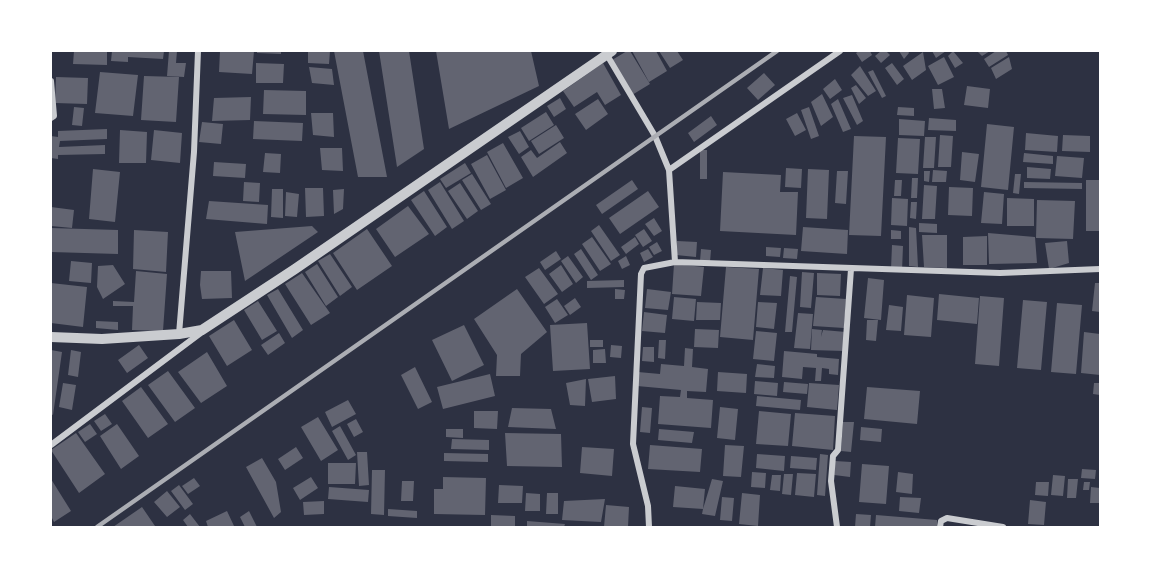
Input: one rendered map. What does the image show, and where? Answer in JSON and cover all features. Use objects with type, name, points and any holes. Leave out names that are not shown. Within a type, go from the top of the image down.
[{"type":"street","points":[[179,334],[194,152],[198,51]]},
{"type":"street","points":[[669,170],[840,51]]},
{"type":"street","points":[[51,445],[208,327],[609,53],[655,136],[669,170],[675,262]]},
{"type":"street","points":[[51,81],[54,116],[51,118]]},
{"type":"street","points":[[649,527],[648,506],[633,449],[640,274],[644,268],[675,262],[1000,273],[1100,269]]},
{"type":"street","points":[[837,527],[831,481],[833,456],[838,450],[851,269]]},
{"type":"street","points":[[51,337],[102,339],[179,334],[208,327]]},
{"type":"street","points":[[940,527],[941,521],[947,518],[1003,527]]},
{"type":"building","points":[[74,51],[107,51],[107,65],[73,64]]},
{"type":"building","points":[[112,51],[164,51],[163,59],[128,57],[128,62],[111,61]]},
{"type":"building","points":[[169,51],[177,51],[176,63],[186,63],[184,77],[167,76]]},
{"type":"building","points":[[220,51],[254,51],[252,74],[219,72]]},
{"type":"building","points":[[257,51],[281,51],[281,54],[257,53]]},
{"type":"building","points":[[308,51],[330,51],[329,64],[308,63]]},
{"type":"building","points":[[334,51],[363,51],[387,177],[358,177]]},
{"type":"building","points":[[379,51],[409,51],[424,149],[397,167]]},
{"type":"building","points":[[436,51],[531,51],[539,86],[449,129]]},
{"type":"building","points":[[630,51],[650,84],[632,95],[612,60]]},
{"type":"building","points":[[632,51],[656,51],[667,71],[649,82]]},
{"type":"building","points":[[659,51],[677,51],[683,60],[670,68]]},
{"type":"building","points":[[870,51],[872,55],[862,62],[856,53]]},
{"type":"building","points":[[881,51],[886,51],[890,55],[881,63],[875,56]]},
{"type":"building","points":[[899,51],[908,51],[909,53],[904,59]]},
{"type":"building","points":[[932,51],[946,51],[936,58]]},
{"type":"building","points":[[953,51],[963,63],[955,68],[948,56]]},
{"type":"building","points":[[977,51],[990,51],[982,56]]},
{"type":"building","points":[[996,51],[1006,51],[1008,55],[989,67],[984,59]]},
{"type":"building","points":[[923,52],[926,70],[912,80],[903,66]]},
{"type":"building","points":[[944,57],[954,77],[938,85],[928,66]]},
{"type":"building","points":[[1009,57],[1012,69],[996,79],[991,68]]},
{"type":"building","points":[[256,63],[284,64],[283,83],[256,83]]},
{"type":"building","points":[[603,63],[621,95],[605,105],[597,92],[574,107],[563,91]]},
{"type":"building","points":[[892,63],[904,79],[897,85],[885,68]]},
{"type":"building","points":[[860,66],[876,91],[868,96],[851,75]]},
{"type":"building","points":[[309,67],[332,69],[334,85],[312,83]]},
{"type":"building","points":[[873,70],[886,96],[882,98],[868,72]]},
{"type":"building","points":[[100,72],[138,75],[133,116],[95,113]]},
{"type":"building","points":[[764,73],[775,85],[758,100],[747,88]]},
{"type":"building","points":[[144,76],[179,77],[176,122],[141,120]]},
{"type":"building","points":[[56,77],[88,78],[87,104],[55,103]]},
{"type":"building","points":[[835,79],[842,90],[830,99],[823,89]]},
{"type":"building","points":[[856,85],[866,98],[859,104],[851,88]]},
{"type":"building","points":[[967,86],[990,89],[988,108],[964,105]]},
{"type":"building","points":[[932,89],[942,89],[945,108],[934,109]]},
{"type":"building","points":[[264,90],[306,91],[306,115],[263,114]]},
{"type":"building","points":[[822,94],[833,117],[821,126],[811,102]]},
{"type":"building","points":[[852,95],[863,121],[857,125],[843,98]]},
{"type":"building","points":[[251,97],[250,120],[212,121],[214,98]]},
{"type":"building","points":[[560,98],[566,109],[554,117],[547,106]]},
{"type":"building","points":[[598,99],[608,114],[586,130],[575,114]]},
{"type":"building","points":[[838,99],[851,129],[843,132],[831,104]]},
{"type":"building","points":[[74,107],[84,108],[82,126],[72,125]]},
{"type":"building","points":[[809,107],[819,136],[811,139],[801,110]]},
{"type":"building","points":[[898,107],[914,108],[914,116],[897,115]]},
{"type":"building","points":[[546,112],[554,125],[529,141],[521,128]]},
{"type":"building","points":[[311,113],[333,113],[334,137],[313,135]]},
{"type":"building","points":[[797,113],[806,130],[795,136],[786,119]]},
{"type":"building","points":[[711,116],[717,125],[694,142],[688,133]]},
{"type":"building","points":[[929,118],[956,120],[956,131],[928,130]]},
{"type":"building","points":[[899,119],[925,121],[924,136],[899,135]]},
{"type":"building","points":[[254,121],[303,123],[302,141],[253,139]]},
{"type":"building","points":[[202,122],[223,124],[221,144],[199,142]]},
{"type":"building","points":[[987,124],[1014,127],[1008,190],[981,187]]},
{"type":"building","points":[[556,125],[564,138],[539,154],[531,141]]},
{"type":"building","points":[[107,129],[107,139],[60,141],[59,147],[105,145],[105,154],[58,155],[58,159],[51,158],[51,136],[58,137],[58,131]]},
{"type":"building","points":[[120,130],[147,132],[146,163],[119,163]]},
{"type":"building","points":[[154,130],[182,133],[180,163],[151,160]]},
{"type":"building","points":[[520,131],[529,147],[519,154],[508,137]]},
{"type":"building","points":[[1026,133],[1058,136],[1057,152],[1025,150]]},
{"type":"building","points":[[940,135],[953,136],[951,167],[938,167]]},
{"type":"building","points":[[1063,135],[1090,136],[1090,152],[1062,151]]},
{"type":"building","points":[[854,136],[886,137],[881,236],[849,235]]},
{"type":"building","points":[[925,137],[936,137],[934,168],[923,168]]},
{"type":"building","points":[[898,138],[920,139],[918,174],[896,173]]},
{"type":"building","points":[[560,142],[567,153],[533,177],[521,157],[531,150],[537,158]]},
{"type":"building","points":[[503,143],[523,178],[506,188],[487,152]]},
{"type":"building","points":[[320,148],[342,148],[343,171],[322,170]]},
{"type":"building","points":[[700,150],[707,150],[707,179],[700,179]]},
{"type":"building","points":[[962,152],[979,154],[975,182],[960,180]]},
{"type":"building","points":[[265,153],[281,154],[280,173],[263,172]]},
{"type":"building","points":[[1024,153],[1053,156],[1053,164],[1023,162]]},
{"type":"building","points":[[487,155],[506,190],[490,199],[471,164]]},
{"type":"building","points":[[1057,156],[1084,158],[1082,178],[1055,176]]},
{"type":"building","points":[[214,162],[246,164],[245,178],[213,176]]},
{"type":"building","points":[[465,163],[471,173],[446,188],[440,179]]},
{"type":"building","points":[[1027,167],[1051,169],[1050,179],[1027,178]]},
{"type":"building","points":[[786,168],[802,169],[801,188],[785,187]]},
{"type":"building","points":[[93,169],[120,172],[115,222],[89,219]]},
{"type":"building","points":[[808,169],[829,170],[827,219],[806,218]]},
{"type":"building","points":[[933,170],[947,171],[946,182],[932,182]]},
{"type":"building","points":[[837,171],[848,171],[846,204],[835,203]]},
{"type":"building","points":[[924,171],[930,171],[929,182],[924,181]]},
{"type":"building","points":[[723,172],[781,175],[780,192],[798,192],[796,235],[720,231]]},
{"type":"building","points":[[472,174],[491,204],[481,210],[462,180]]},
{"type":"building","points":[[1015,174],[1021,174],[1019,194],[1013,193]]},
{"type":"building","points":[[912,178],[918,178],[917,198],[911,198]]},
{"type":"building","points":[[632,180],[638,189],[602,214],[596,205]]},
{"type":"building","points":[[895,180],[902,180],[901,196],[894,196]]},
{"type":"building","points":[[1086,180],[1100,180],[1100,231],[1086,231]]},
{"type":"building","points":[[244,182],[260,183],[259,202],[243,201]]},
{"type":"building","points":[[440,182],[464,221],[452,229],[428,190]]},
{"type":"building","points":[[1024,182],[1082,183],[1082,189],[1024,188]]},
{"type":"building","points":[[460,183],[478,211],[467,219],[448,191]]},
{"type":"building","points":[[924,185],[937,186],[935,219],[922,219]]},
{"type":"building","points":[[949,187],[973,188],[972,216],[948,215]]},
{"type":"building","points":[[305,188],[323,188],[324,216],[306,217]]},
{"type":"building","points":[[272,189],[283,189],[283,218],[271,217]]},
{"type":"building","points":[[344,189],[343,209],[334,214],[333,190]]},
{"type":"building","points":[[424,191],[447,227],[435,236],[411,200]]},
{"type":"building","points":[[648,191],[659,207],[620,234],[609,218]]},
{"type":"building","points":[[286,192],[299,194],[297,217],[285,216]]},
{"type":"building","points":[[984,192],[1004,194],[1002,224],[981,223]]},
{"type":"building","points":[[892,198],[908,199],[907,226],[891,225]]},
{"type":"building","points":[[1007,198],[1034,199],[1034,226],[1007,226]]},
{"type":"building","points":[[1037,200],[1075,201],[1073,239],[1036,238]]},
{"type":"building","points":[[209,201],[268,205],[267,224],[206,219]]},
{"type":"building","points":[[911,202],[917,202],[916,219],[910,218]]},
{"type":"building","points":[[408,206],[429,234],[395,257],[376,229]]},
{"type":"building","points":[[51,207],[74,210],[72,228],[51,226]]},
{"type":"building","points":[[654,218],[662,231],[654,236],[645,224]]},
{"type":"building","points":[[919,223],[937,224],[937,233],[919,232]]},
{"type":"building","points":[[599,225],[620,255],[611,261],[591,231]]},
{"type":"building","points":[[312,226],[318,232],[245,281],[235,232]]},
{"type":"building","points":[[803,227],[848,230],[847,254],[801,251]]},
{"type":"building","points":[[909,227],[916,228],[918,267],[909,266]]},
{"type":"building","points":[[51,228],[118,230],[118,254],[51,252]]},
{"type":"building","points":[[367,229],[392,266],[357,290],[333,253]]},
{"type":"building","points":[[644,229],[652,241],[643,247],[635,235]]},
{"type":"building","points":[[134,230],[168,232],[166,272],[133,269]]},
{"type":"building","points":[[891,230],[901,231],[901,239],[891,239]]},
{"type":"building","points":[[988,233],[1035,237],[1037,263],[989,264]]},
{"type":"building","points":[[922,235],[947,235],[947,268],[924,267]]},
{"type":"building","points":[[987,236],[987,265],[963,265],[963,237]]},
{"type":"building","points":[[592,237],[611,264],[600,271],[582,244]]},
{"type":"building","points":[[635,237],[639,244],[626,254],[621,247]]},
{"type":"building","points":[[677,241],[697,242],[696,257],[676,255]]},
{"type":"building","points":[[1067,241],[1069,263],[1049,269],[1045,243]]},
{"type":"building","points":[[657,242],[662,251],[654,255],[649,247]]},
{"type":"building","points":[[892,245],[903,246],[902,271],[891,269]]},
{"type":"building","points":[[766,247],[781,248],[780,257],[766,256]]},
{"type":"building","points":[[784,248],[798,249],[797,259],[783,258]]},
{"type":"building","points":[[581,249],[598,275],[591,280],[574,254]]},
{"type":"building","points":[[648,249],[653,257],[644,262],[640,253]]},
{"type":"building","points":[[701,249],[711,250],[710,262],[700,261]]},
{"type":"building","points":[[556,251],[561,259],[545,270],[540,262]]},
{"type":"building","points":[[330,254],[352,287],[340,296],[318,261]]},
{"type":"building","points":[[568,256],[583,277],[576,283],[561,261]]},
{"type":"building","points":[[626,256],[630,265],[622,269],[618,261]]},
{"type":"building","points":[[71,261],[92,263],[91,283],[69,281]]},
{"type":"building","points":[[317,264],[338,297],[326,306],[305,272]]},
{"type":"building","points":[[674,264],[704,267],[701,296],[672,294]]},
{"type":"building","points":[[113,265],[125,284],[103,299],[97,287],[98,266]]},
{"type":"building","points":[[561,265],[573,284],[562,292],[549,274]]},
{"type":"building","points":[[726,267],[759,269],[753,340],[720,337]]},
{"type":"building","points":[[539,268],[558,294],[544,304],[525,277]]},
{"type":"building","points":[[763,268],[783,270],[781,296],[760,295]]},
{"type":"building","points":[[136,271],[167,274],[163,331],[132,330],[133,306],[113,306],[113,301],[134,302]]},
{"type":"building","points":[[201,271],[231,271],[232,298],[202,299]]},
{"type":"building","points":[[802,272],[814,273],[811,308],[800,307]]},
{"type":"building","points":[[302,273],[330,313],[311,325],[285,284]]},
{"type":"building","points":[[817,273],[841,274],[840,296],[817,295]]},
{"type":"building","points":[[790,276],[797,277],[792,332],[785,332]]},
{"type":"building","points":[[868,278],[884,280],[881,320],[864,318]]},
{"type":"building","points":[[624,280],[624,287],[587,288],[587,281]]},
{"type":"building","points":[[51,283],[87,287],[83,327],[51,323]]},
{"type":"building","points":[[1095,283],[1100,283],[1100,312],[1092,311]]},
{"type":"building","points":[[278,289],[303,330],[292,338],[267,295]]},
{"type":"building","points":[[517,289],[547,332],[521,354],[520,376],[496,376],[497,355],[474,319]]},
{"type":"building","points":[[615,289],[625,290],[624,299],[615,299]]},
{"type":"building","points":[[647,289],[671,292],[668,310],[645,308]]},
{"type":"building","points":[[939,294],[979,298],[977,324],[937,320]]},
{"type":"building","points":[[907,295],[934,298],[931,337],[904,335]]},
{"type":"building","points":[[980,296],[1004,298],[999,366],[975,364]]},
{"type":"building","points":[[674,297],[696,299],[694,321],[672,319]]},
{"type":"building","points":[[816,297],[846,299],[844,328],[813,326]]},
{"type":"building","points":[[575,298],[581,307],[570,315],[564,306]]},
{"type":"building","points":[[557,299],[568,315],[555,323],[545,307]]},
{"type":"building","points":[[1023,300],[1047,302],[1041,370],[1017,368]]},
{"type":"building","points":[[258,301],[277,331],[262,340],[244,310]]},
{"type":"building","points":[[697,302],[721,303],[720,320],[696,320]]},
{"type":"building","points":[[758,302],[777,303],[774,329],[756,327]]},
{"type":"building","points":[[1057,303],[1082,305],[1076,374],[1051,372]]},
{"type":"building","points":[[889,305],[903,307],[901,331],[886,330]]},
{"type":"building","points":[[644,312],[667,315],[665,333],[642,331]]},
{"type":"building","points":[[798,313],[813,314],[810,349],[794,348]]},
{"type":"building","points":[[234,320],[252,350],[227,366],[209,336]]},
{"type":"building","points":[[867,320],[878,320],[876,341],[866,340]]},
{"type":"building","points":[[96,321],[118,322],[118,330],[96,328]]},
{"type":"building","points":[[587,323],[590,369],[553,371],[550,325]]},
{"type":"building","points":[[464,325],[484,365],[452,381],[432,340]]},
{"type":"building","points":[[695,329],[719,330],[718,348],[694,347]]},
{"type":"building","points":[[812,329],[822,330],[821,337],[823,330],[846,332],[844,351],[811,350]]},
{"type":"building","points":[[756,331],[777,333],[774,361],[753,359]]},
{"type":"building","points":[[1084,332],[1100,334],[1100,375],[1081,373]]},
{"type":"building","points":[[279,333],[285,343],[268,355],[261,345]]},
{"type":"building","points":[[590,340],[603,340],[603,347],[590,347]]},
{"type":"building","points":[[659,340],[666,340],[665,359],[658,358]]},
{"type":"building","points":[[139,345],[148,358],[127,373],[118,360]]},
{"type":"building","points":[[611,345],[622,346],[621,358],[610,357]]},
{"type":"building","points":[[643,347],[654,347],[654,362],[642,361]]},
{"type":"building","points":[[685,348],[693,349],[692,367],[708,369],[706,392],[687,391],[687,398],[713,400],[711,428],[658,424],[660,396],[680,397],[681,390],[637,386],[638,372],[660,374],[661,364],[684,366]]},
{"type":"building","points":[[605,349],[606,363],[593,363],[593,350]]},
{"type":"building","points":[[51,350],[62,352],[53,415],[51,414]]},
{"type":"building","points":[[71,350],[81,352],[78,377],[68,375]]},
{"type":"building","points":[[784,351],[839,359],[838,375],[829,374],[829,369],[822,368],[821,381],[815,381],[816,368],[803,367],[802,379],[782,377]]},
{"type":"building","points":[[207,352],[227,386],[201,403],[178,372]]},
{"type":"building","points":[[757,364],[775,366],[774,378],[755,377]]},
{"type":"building","points":[[415,367],[432,402],[418,409],[401,375]]},
{"type":"building","points":[[168,371],[195,408],[175,422],[148,385]]},
{"type":"building","points":[[718,372],[747,374],[746,393],[717,391]]},
{"type":"building","points":[[490,374],[495,396],[443,409],[437,387]]},
{"type":"building","points":[[615,376],[616,399],[592,402],[588,379]]},
{"type":"building","points":[[586,379],[585,406],[570,405],[566,383]]},
{"type":"building","points":[[755,381],[778,383],[777,396],[754,394]]},
{"type":"building","points":[[784,382],[808,384],[807,394],[783,392]]},
{"type":"building","points":[[63,383],[76,385],[72,410],[59,407]]},
{"type":"building","points":[[809,383],[839,385],[837,410],[807,407]]},
{"type":"building","points":[[1094,383],[1100,383],[1100,395],[1093,394]]},
{"type":"building","points":[[141,387],[168,424],[148,438],[122,401]]},
{"type":"building","points":[[867,387],[920,391],[917,424],[864,419]]},
{"type":"building","points":[[757,396],[801,400],[800,410],[756,406]]},
{"type":"building","points":[[348,400],[356,414],[332,427],[325,412]]},
{"type":"building","points":[[642,407],[652,408],[650,433],[640,432]]},
{"type":"building","points":[[720,407],[738,409],[735,440],[717,438]]},
{"type":"building","points":[[512,408],[551,409],[556,429],[508,427]]},
{"type":"building","points":[[474,411],[498,411],[497,429],[474,428]]},
{"type":"building","points":[[759,411],[791,414],[788,446],[756,444]]},
{"type":"building","points":[[795,413],[835,416],[833,450],[792,446]]},
{"type":"building","points":[[105,414],[112,424],[101,431],[94,421]]},
{"type":"building","points":[[318,417],[338,450],[321,461],[301,427]]},
{"type":"building","points":[[356,419],[363,432],[354,437],[347,424]]},
{"type":"building","points":[[843,422],[854,422],[851,452],[841,451]]},
{"type":"building","points":[[90,424],[97,434],[85,442],[78,432]]},
{"type":"building","points":[[117,424],[139,456],[121,469],[100,436]]},
{"type":"building","points":[[340,426],[356,455],[348,460],[332,431]]},
{"type":"building","points":[[861,427],[882,429],[881,442],[860,440]]},
{"type":"building","points":[[446,429],[463,429],[463,438],[446,437]]},
{"type":"building","points":[[659,429],[694,432],[692,443],[658,440]]},
{"type":"building","points":[[76,433],[105,474],[79,493],[51,450]]},
{"type":"building","points":[[505,433],[561,434],[562,467],[507,466]]},
{"type":"building","points":[[452,439],[489,440],[489,450],[451,449]]},
{"type":"building","points":[[650,445],[702,449],[700,472],[648,469]]},
{"type":"building","points":[[725,445],[744,446],[741,477],[723,476]]},
{"type":"building","points":[[296,447],[303,458],[285,470],[278,459]]},
{"type":"building","points":[[582,447],[614,449],[612,476],[580,473]]},
{"type":"building","points":[[357,452],[367,452],[369,485],[359,486]]},
{"type":"building","points":[[444,453],[488,454],[488,462],[444,461]]},
{"type":"building","points":[[757,454],[785,456],[784,471],[756,468]]},
{"type":"building","points":[[820,454],[828,455],[825,496],[817,495]]},
{"type":"building","points":[[791,456],[817,458],[816,470],[790,468]]},
{"type":"building","points":[[262,458],[276,482],[281,512],[274,518],[246,467]]},
{"type":"building","points":[[835,461],[851,462],[850,477],[834,475]]},
{"type":"building","points":[[328,463],[356,463],[355,484],[328,484]]},
{"type":"building","points":[[862,464],[889,466],[886,504],[859,502]]},
{"type":"building","points":[[1082,469],[1096,470],[1095,479],[1081,478]]},
{"type":"building","points":[[372,470],[385,470],[384,515],[371,514]]},
{"type":"building","points":[[752,472],[766,473],[765,488],[751,487]]},
{"type":"building","points":[[898,472],[913,474],[912,494],[896,492]]},
{"type":"building","points":[[797,473],[816,474],[814,497],[795,495]]},
{"type":"building","points":[[784,474],[793,474],[791,495],[782,494]]},
{"type":"building","points":[[772,475],[781,475],[780,491],[770,490]]},
{"type":"building","points":[[1053,475],[1065,476],[1063,496],[1051,495]]},
{"type":"building","points":[[311,477],[318,488],[300,500],[293,488]]},
{"type":"building","points":[[443,477],[486,478],[485,515],[434,514],[434,489],[443,489]]},
{"type":"building","points":[[194,478],[200,486],[188,494],[182,486]]},
{"type":"building","points":[[51,479],[71,511],[54,522],[51,516]]},
{"type":"building","points":[[712,479],[723,481],[715,516],[702,514]]},
{"type":"building","points":[[1068,479],[1078,479],[1076,498],[1067,498]]},
{"type":"building","points":[[402,481],[414,481],[413,501],[401,501]]},
{"type":"building","points":[[1036,482],[1049,482],[1048,496],[1035,495]]},
{"type":"building","points":[[1084,482],[1090,482],[1089,490],[1083,490]]},
{"type":"building","points":[[179,485],[193,504],[185,510],[171,491]]},
{"type":"building","points":[[499,485],[523,486],[522,503],[498,503]]},
{"type":"building","points":[[675,486],[705,489],[703,509],[673,507]]},
{"type":"building","points":[[329,487],[369,490],[368,502],[328,499]]},
{"type":"building","points":[[1091,487],[1100,488],[1100,503],[1090,503]]},
{"type":"building","points":[[167,491],[180,507],[167,517],[154,502]]},
{"type":"building","points":[[526,493],[540,494],[540,511],[525,511]]},
{"type":"building","points":[[547,493],[558,493],[558,514],[546,514]]},
{"type":"building","points":[[742,493],[760,495],[758,526],[739,524]]},
{"type":"building","points":[[722,497],[734,498],[732,521],[720,520]]},
{"type":"building","points":[[900,497],[921,498],[919,513],[899,511]]},
{"type":"building","points":[[605,499],[601,522],[562,520],[564,501]]},
{"type":"building","points":[[1030,500],[1046,502],[1044,525],[1028,524]]},
{"type":"building","points":[[324,501],[324,514],[304,515],[303,502]]},
{"type":"building","points":[[606,505],[629,507],[628,527],[604,527]]},
{"type":"building","points":[[142,507],[155,526],[113,527]]},
{"type":"building","points":[[388,509],[417,511],[417,518],[388,516]]},
{"type":"building","points":[[227,511],[234,526],[208,527],[206,521]]},
{"type":"building","points":[[249,511],[257,527],[245,527],[240,517]]},
{"type":"building","points":[[190,514],[200,527],[188,527],[183,520]]},
{"type":"building","points":[[856,514],[871,515],[870,527],[855,527]]},
{"type":"building","points":[[491,515],[515,516],[515,527],[491,527]]},
{"type":"building","points":[[876,515],[937,520],[937,527],[875,527]]},
{"type":"building","points":[[527,521],[565,524],[564,527],[527,527]]},
{"type":"railway","points":[[97,527],[777,51]]}]
